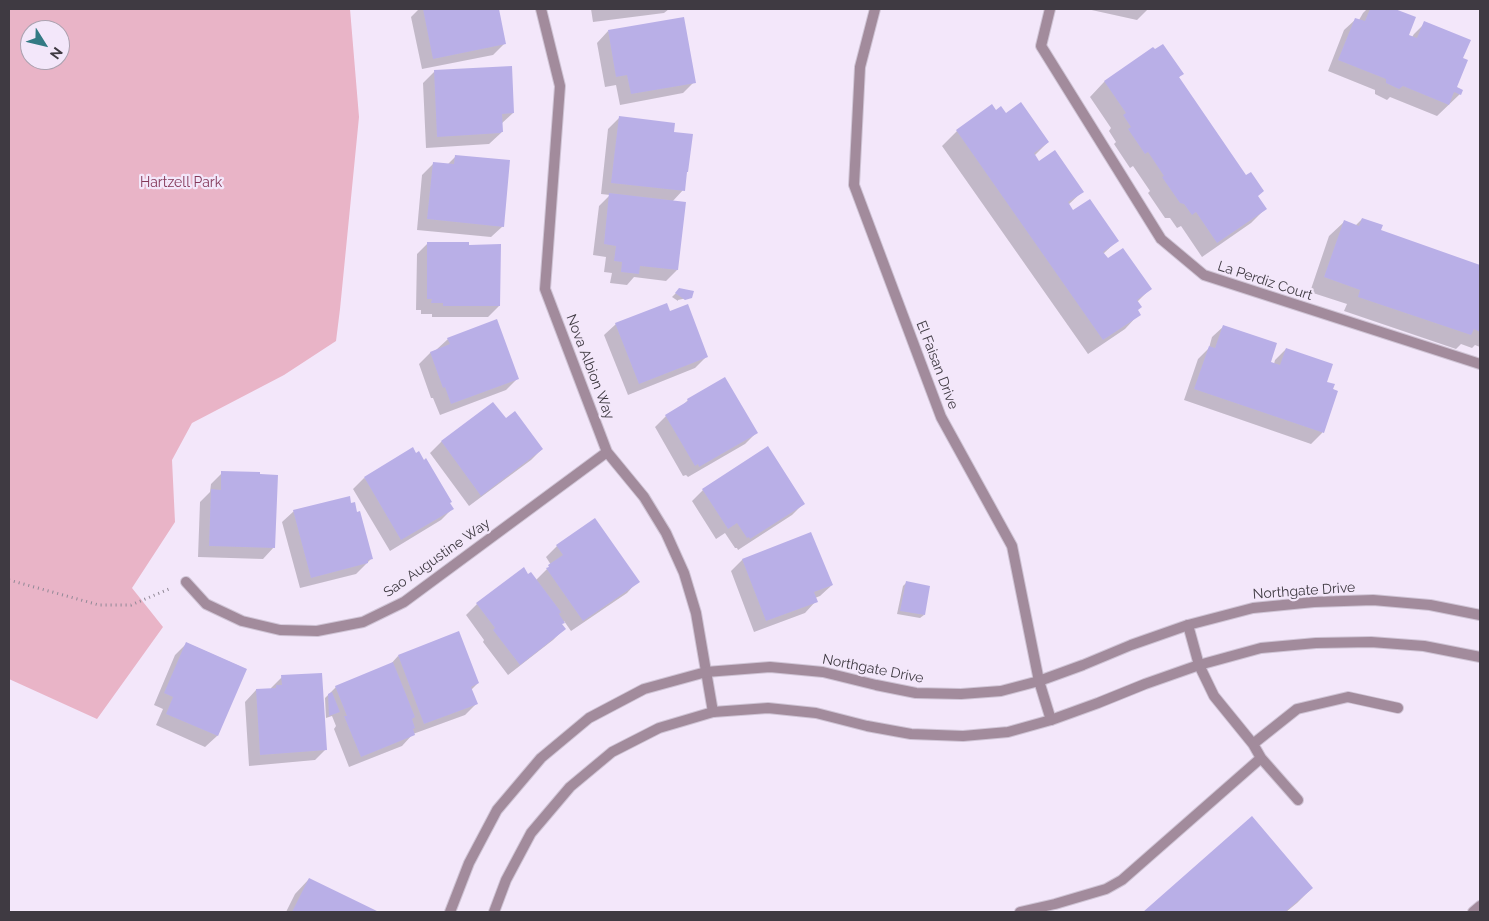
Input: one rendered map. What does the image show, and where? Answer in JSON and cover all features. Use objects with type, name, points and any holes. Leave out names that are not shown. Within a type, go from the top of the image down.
[{"type":"street","name":"Nova Albion Way","points":[[541,9],[560,86],[545,289],[607,452],[644,497],[666,533],[684,574],[696,613],[714,712]]},
{"type":"street","name":"El Faisan Drive","points":[[874,9],[860,67],[854,184],[941,417],[1012,546],[1039,681],[1051,720]]},
{"type":"street","name":"La Perdiz Court","points":[[1050,9],[1041,46],[1161,239],[1204,275],[1480,364]]},
{"type":"street","name":"Sao Augustine Way","points":[[186,582],[206,604],[242,621],[280,630],[317,631],[363,622],[404,602],[607,452]]},
{"type":"street","name":"Northgate Drive","points":[[450,912],[468,863],[497,810],[541,758],[589,718],[644,689],[706,672],[770,667],[823,672],[916,693],[962,694],[1000,691],[1039,681],[1130,645],[1188,625],[1254,608],[1314,602],[1373,600],[1430,605],[1480,615]]},
{"type":"street","points":[[1188,625],[1200,665],[1214,696],[1262,758],[1298,800]]},
{"type":"street","points":[[494,912],[506,880],[531,833],[570,787],[612,752],[659,728],[714,712],[768,708],[816,712],[867,726],[911,734],[963,736],[1008,732],[1051,720],[1200,665],[1261,648],[1316,643],[1371,642],[1424,646],[1480,658]]},
{"type":"street","points":[[1253,744],[1297,709],[1348,697],[1398,708]]},
{"type":"street","points":[[1020,912],[1106,889],[1122,880],[1262,758]]},
{"type":"street","points":[[1473,912],[1480,906]]},
{"type":"path","points":[[9,580],[99,605],[131,605],[186,582]]},
{"type":"green space","name":"Hartzell Park","points":[[9,9],[350,9],[359,117],[336,341],[284,375],[192,423],[172,460],[175,522],[132,588],[163,627],[97,719],[9,679]]},
{"type":"building","points":[[423,9],[499,9],[506,44],[433,59]]},
{"type":"building","points":[[1370,9],[1395,9],[1416,17],[1409,35],[1417,38],[1424,21],[1471,40],[1463,58],[1468,60],[1457,87],[1463,90],[1461,95],[1454,92],[1449,105],[1403,86],[1399,89],[1386,83],[1386,79],[1338,60],[1355,18],[1365,21]]},
{"type":"building","points":[[684,17],[696,83],[631,94],[627,75],[616,77],[608,30]]},
{"type":"building","points":[[1163,44],[1184,74],[1179,77],[1246,175],[1251,172],[1264,191],[1258,196],[1267,209],[1217,243],[1196,212],[1192,215],[1184,204],[1180,203],[1148,152],[1145,154],[1128,129],[1131,127],[1123,115],[1126,113],[1104,81],[1153,47],[1155,49]]},
{"type":"building","points":[[512,66],[514,113],[502,114],[503,132],[437,137],[434,70]]},
{"type":"building","points":[[1021,102],[1049,142],[1034,153],[1039,161],[1055,150],[1084,192],[1068,202],[1073,210],[1090,199],[1119,241],[1103,252],[1108,258],[1123,248],[1152,289],[1137,300],[1142,307],[1138,310],[1141,315],[1103,340],[956,130],[992,104],[996,110],[1001,106],[1006,113]]},
{"type":"building","points":[[619,116],[675,123],[674,132],[693,134],[685,191],[611,183]]},
{"type":"building","points":[[455,155],[510,160],[504,227],[427,219],[433,162],[454,164]]},
{"type":"building","points":[[609,193],[686,202],[678,270],[640,266],[639,274],[621,272],[622,262],[614,261],[616,246],[604,244]]},
{"type":"building","points":[[1362,218],[1383,225],[1381,230],[1480,265],[1480,332],[1474,329],[1471,335],[1358,297],[1360,290],[1324,277],[1344,220],[1359,226]]},
{"type":"building","points":[[427,242],[469,242],[469,245],[501,244],[500,306],[443,306],[443,303],[431,303],[432,299],[427,299]]},
{"type":"building","points":[[679,288],[694,291],[692,298],[685,300],[675,293]]},
{"type":"building","points":[[667,303],[670,311],[688,304],[708,357],[639,384],[615,323]]},
{"type":"building","points":[[497,319],[519,379],[451,404],[430,352],[450,344],[447,338]]},
{"type":"building","points":[[1223,325],[1277,343],[1271,362],[1280,365],[1286,348],[1333,364],[1327,382],[1335,384],[1333,389],[1338,391],[1324,433],[1194,389],[1209,346],[1215,348]]},
{"type":"building","points":[[725,377],[758,433],[699,467],[698,464],[695,466],[665,415],[688,401],[687,399]]},
{"type":"building","points":[[493,402],[506,418],[515,411],[543,449],[481,496],[441,441]]},
{"type":"building","points":[[768,446],[805,504],[750,539],[749,537],[747,538],[737,523],[728,529],[702,489]]},
{"type":"building","points":[[413,447],[416,453],[419,451],[424,460],[426,458],[452,502],[450,503],[454,509],[401,540],[364,477]]},
{"type":"building","points":[[221,471],[260,472],[260,474],[278,475],[275,548],[209,546],[211,489],[221,490]]},
{"type":"building","points":[[350,496],[351,503],[355,502],[357,512],[360,511],[373,559],[368,560],[368,563],[311,578],[293,510]]},
{"type":"building","points":[[595,518],[640,582],[583,621],[546,568],[563,555],[556,545]]},
{"type":"building","points":[[811,532],[833,585],[814,592],[818,602],[766,621],[742,559]]},
{"type":"building","points":[[524,567],[528,574],[531,572],[561,612],[559,614],[565,623],[562,624],[566,629],[520,665],[493,630],[495,628],[476,603]]},
{"type":"building","points":[[906,581],[930,586],[925,615],[900,611]]},
{"type":"building","points":[[459,631],[479,683],[471,687],[478,704],[424,724],[398,655]]},
{"type":"building","points":[[186,642],[247,669],[218,736],[166,714],[173,697],[164,693]]},
{"type":"building","points":[[393,662],[415,717],[412,719],[415,735],[361,757],[344,716],[347,716],[335,686]]},
{"type":"building","points":[[322,673],[327,750],[260,755],[256,689],[276,688],[276,685],[282,685],[281,675]]},
{"type":"building","points":[[332,692],[340,712],[329,716],[328,694]]},
{"type":"building","points":[[1252,816],[1313,888],[1285,912],[1143,912]]},
{"type":"building","points":[[309,878],[379,912],[292,912]]}]
